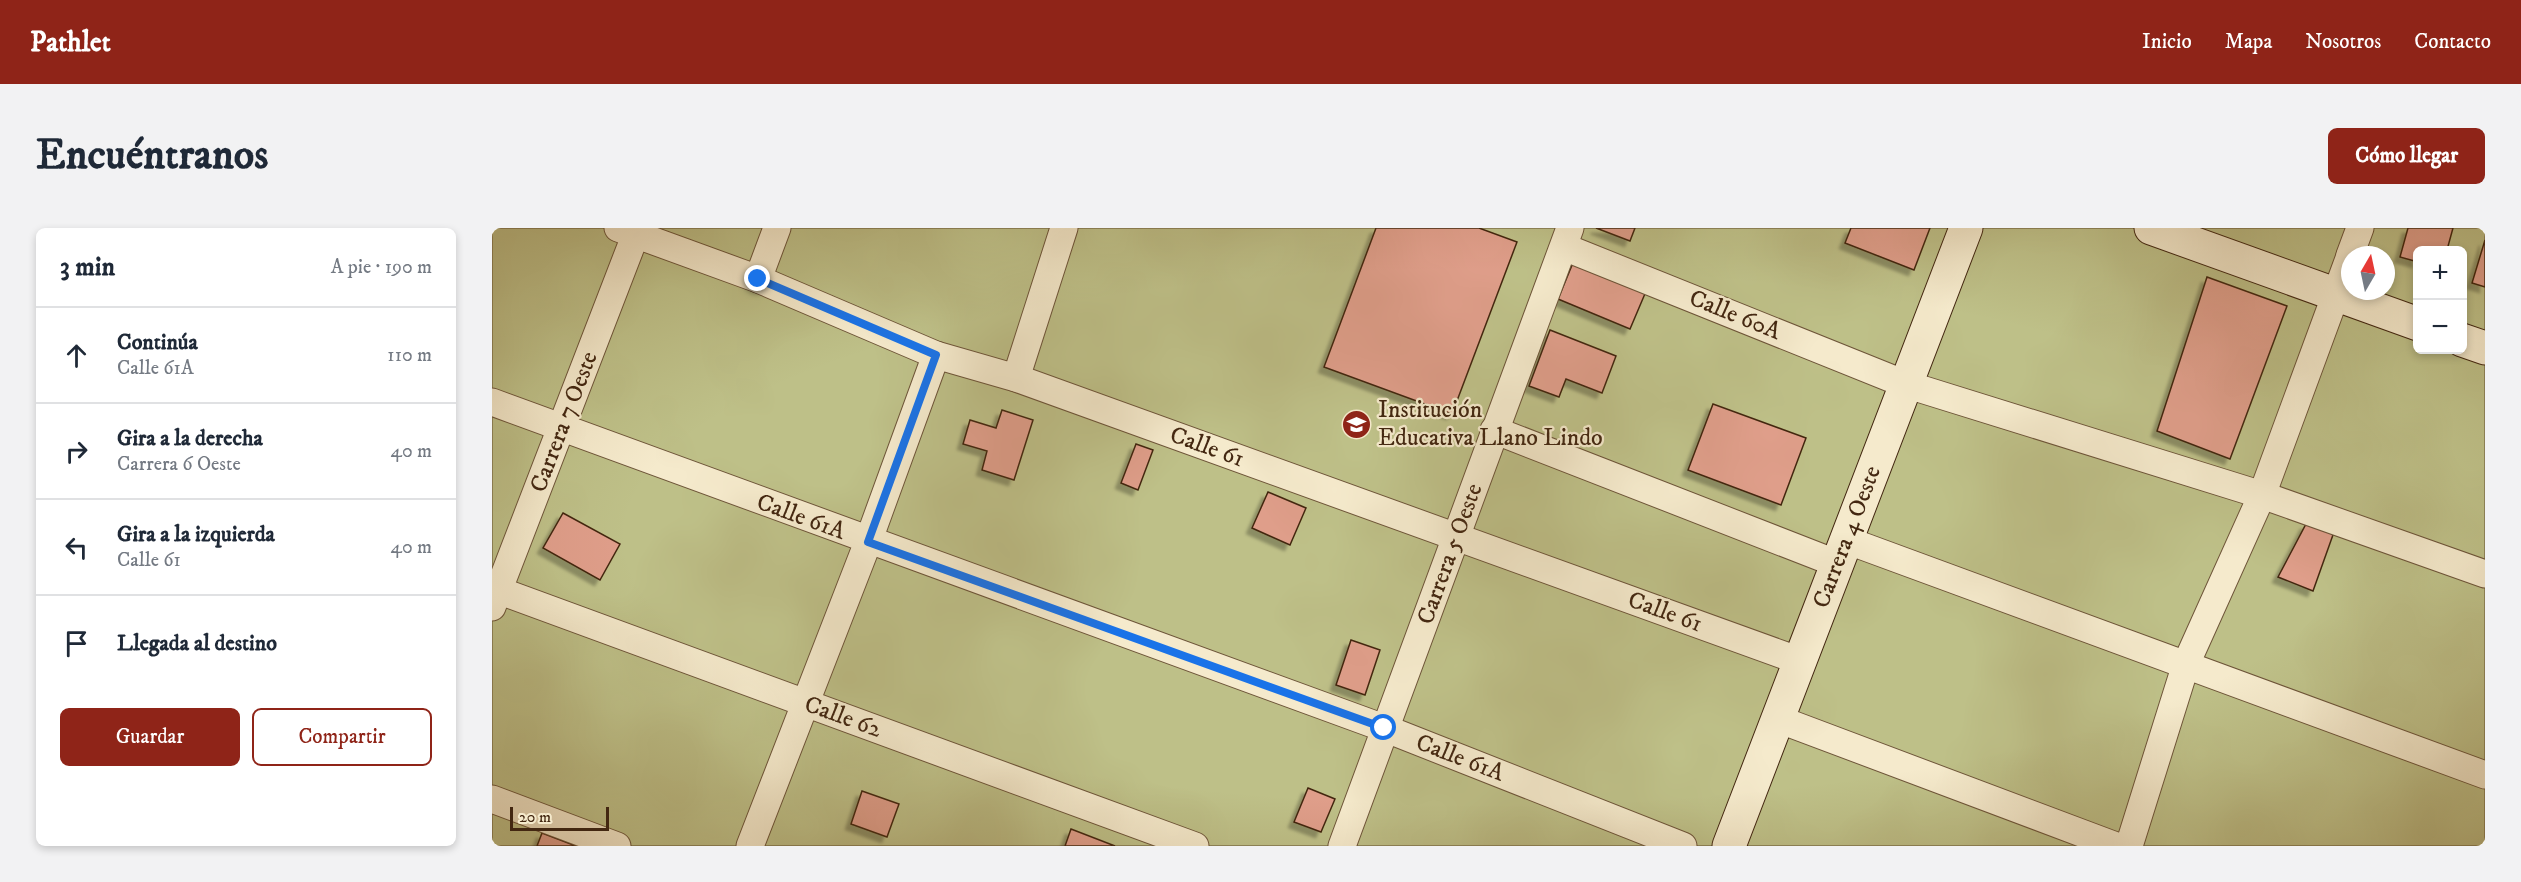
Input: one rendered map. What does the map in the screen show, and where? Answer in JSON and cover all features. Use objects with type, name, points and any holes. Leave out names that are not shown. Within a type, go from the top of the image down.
[{"type":"street","points":[[758,279],[777,228]]},
{"type":"street","points":[[1016,378],[1064,228]]},
{"type":"street","name":"Carrera 4 Oeste","points":[[1729,846],[1966,228]]},
{"type":"street","points":[[2151,228],[2413,322]]},
{"type":"street","points":[[2353,246],[2360,228]]},
{"type":"street","name":"Calle 61","points":[[626,232],[758,279],[936,355],[1016,378],[1800,661]]},
{"type":"street","name":"Carrera 7 Oeste","points":[[494,595],[562,428],[626,232]]},
{"type":"street","name":"Calle 60A","points":[[1567,237],[1905,384],[2262,495],[2485,574]]},
{"type":"street","name":"Carrera 5 Oeste","points":[[1342,846],[1567,237]]},
{"type":"street","points":[[2129,846],[2186,664],[2262,495],[2341,280]]},
{"type":"street","points":[[2467,341],[2485,348]]},
{"type":"street","points":[[750,846],[868,542],[936,355]]},
{"type":"street","name":"Calle 61A","points":[[492,402],[868,542],[1384,728],[1683,846]]},
{"type":"street","points":[[1494,430],[1842,552],[2186,664],[2485,775]]},
{"type":"street","name":"Calle 62","points":[[494,595],[804,702],[1195,846]]},
{"type":"street","points":[[1778,719],[2116,846]]},
{"type":"street","points":[[492,799],[617,846]]},
{"type":"green space","points":[[492,228],[2485,228],[2485,846],[492,846]]},
{"type":"building","points":[[1376,228],[1479,228],[1517,242],[1452,414],[1324,367]]},
{"type":"building","points":[[1596,228],[1635,228],[1630,241]]},
{"type":"building","points":[[1851,228],[1930,228],[1914,270],[1845,243]]},
{"type":"building","points":[[2408,228],[2453,228],[2448,246],[2413,246],[2413,261],[2400,257]]},
{"type":"building","points":[[2485,240],[2485,287],[2472,283]]},
{"type":"building","points":[[1575,258],[1647,289],[1630,329],[1558,299]]},
{"type":"building","points":[[2207,277],[2287,306],[2230,459],[2157,431]]},
{"type":"building","points":[[1550,330],[1616,356],[1602,393],[1566,379],[1559,397],[1529,386]]},
{"type":"building","points":[[1713,404],[1806,438],[1781,505],[1688,470]]},
{"type":"building","points":[[1002,410],[1033,420],[1014,480],[982,470],[987,451],[963,444],[970,420],[996,428]]},
{"type":"building","points":[[1136,444],[1153,450],[1138,490],[1121,483]]},
{"type":"building","points":[[1268,492],[1306,508],[1290,545],[1252,528]]},
{"type":"building","points":[[563,513],[620,544],[600,580],[543,548]]},
{"type":"building","points":[[2306,524],[2334,532],[2313,591],[2278,577]]},
{"type":"building","points":[[1351,640],[1380,650],[1365,695],[1336,685]]},
{"type":"building","points":[[1308,788],[1335,799],[1321,832],[1294,822]]},
{"type":"building","points":[[862,791],[899,804],[887,837],[851,824]]},
{"type":"building","points":[[1071,829],[1115,846],[1065,846]]},
{"type":"building","points":[[542,833],[576,846],[537,846]]},
{"type":"place","name":"Institución Educativa Llano Lindo","points":[[1357,424]]},
{"type":"route","points":[[758,279],[936,355],[868,542],[1384,728]]}]
